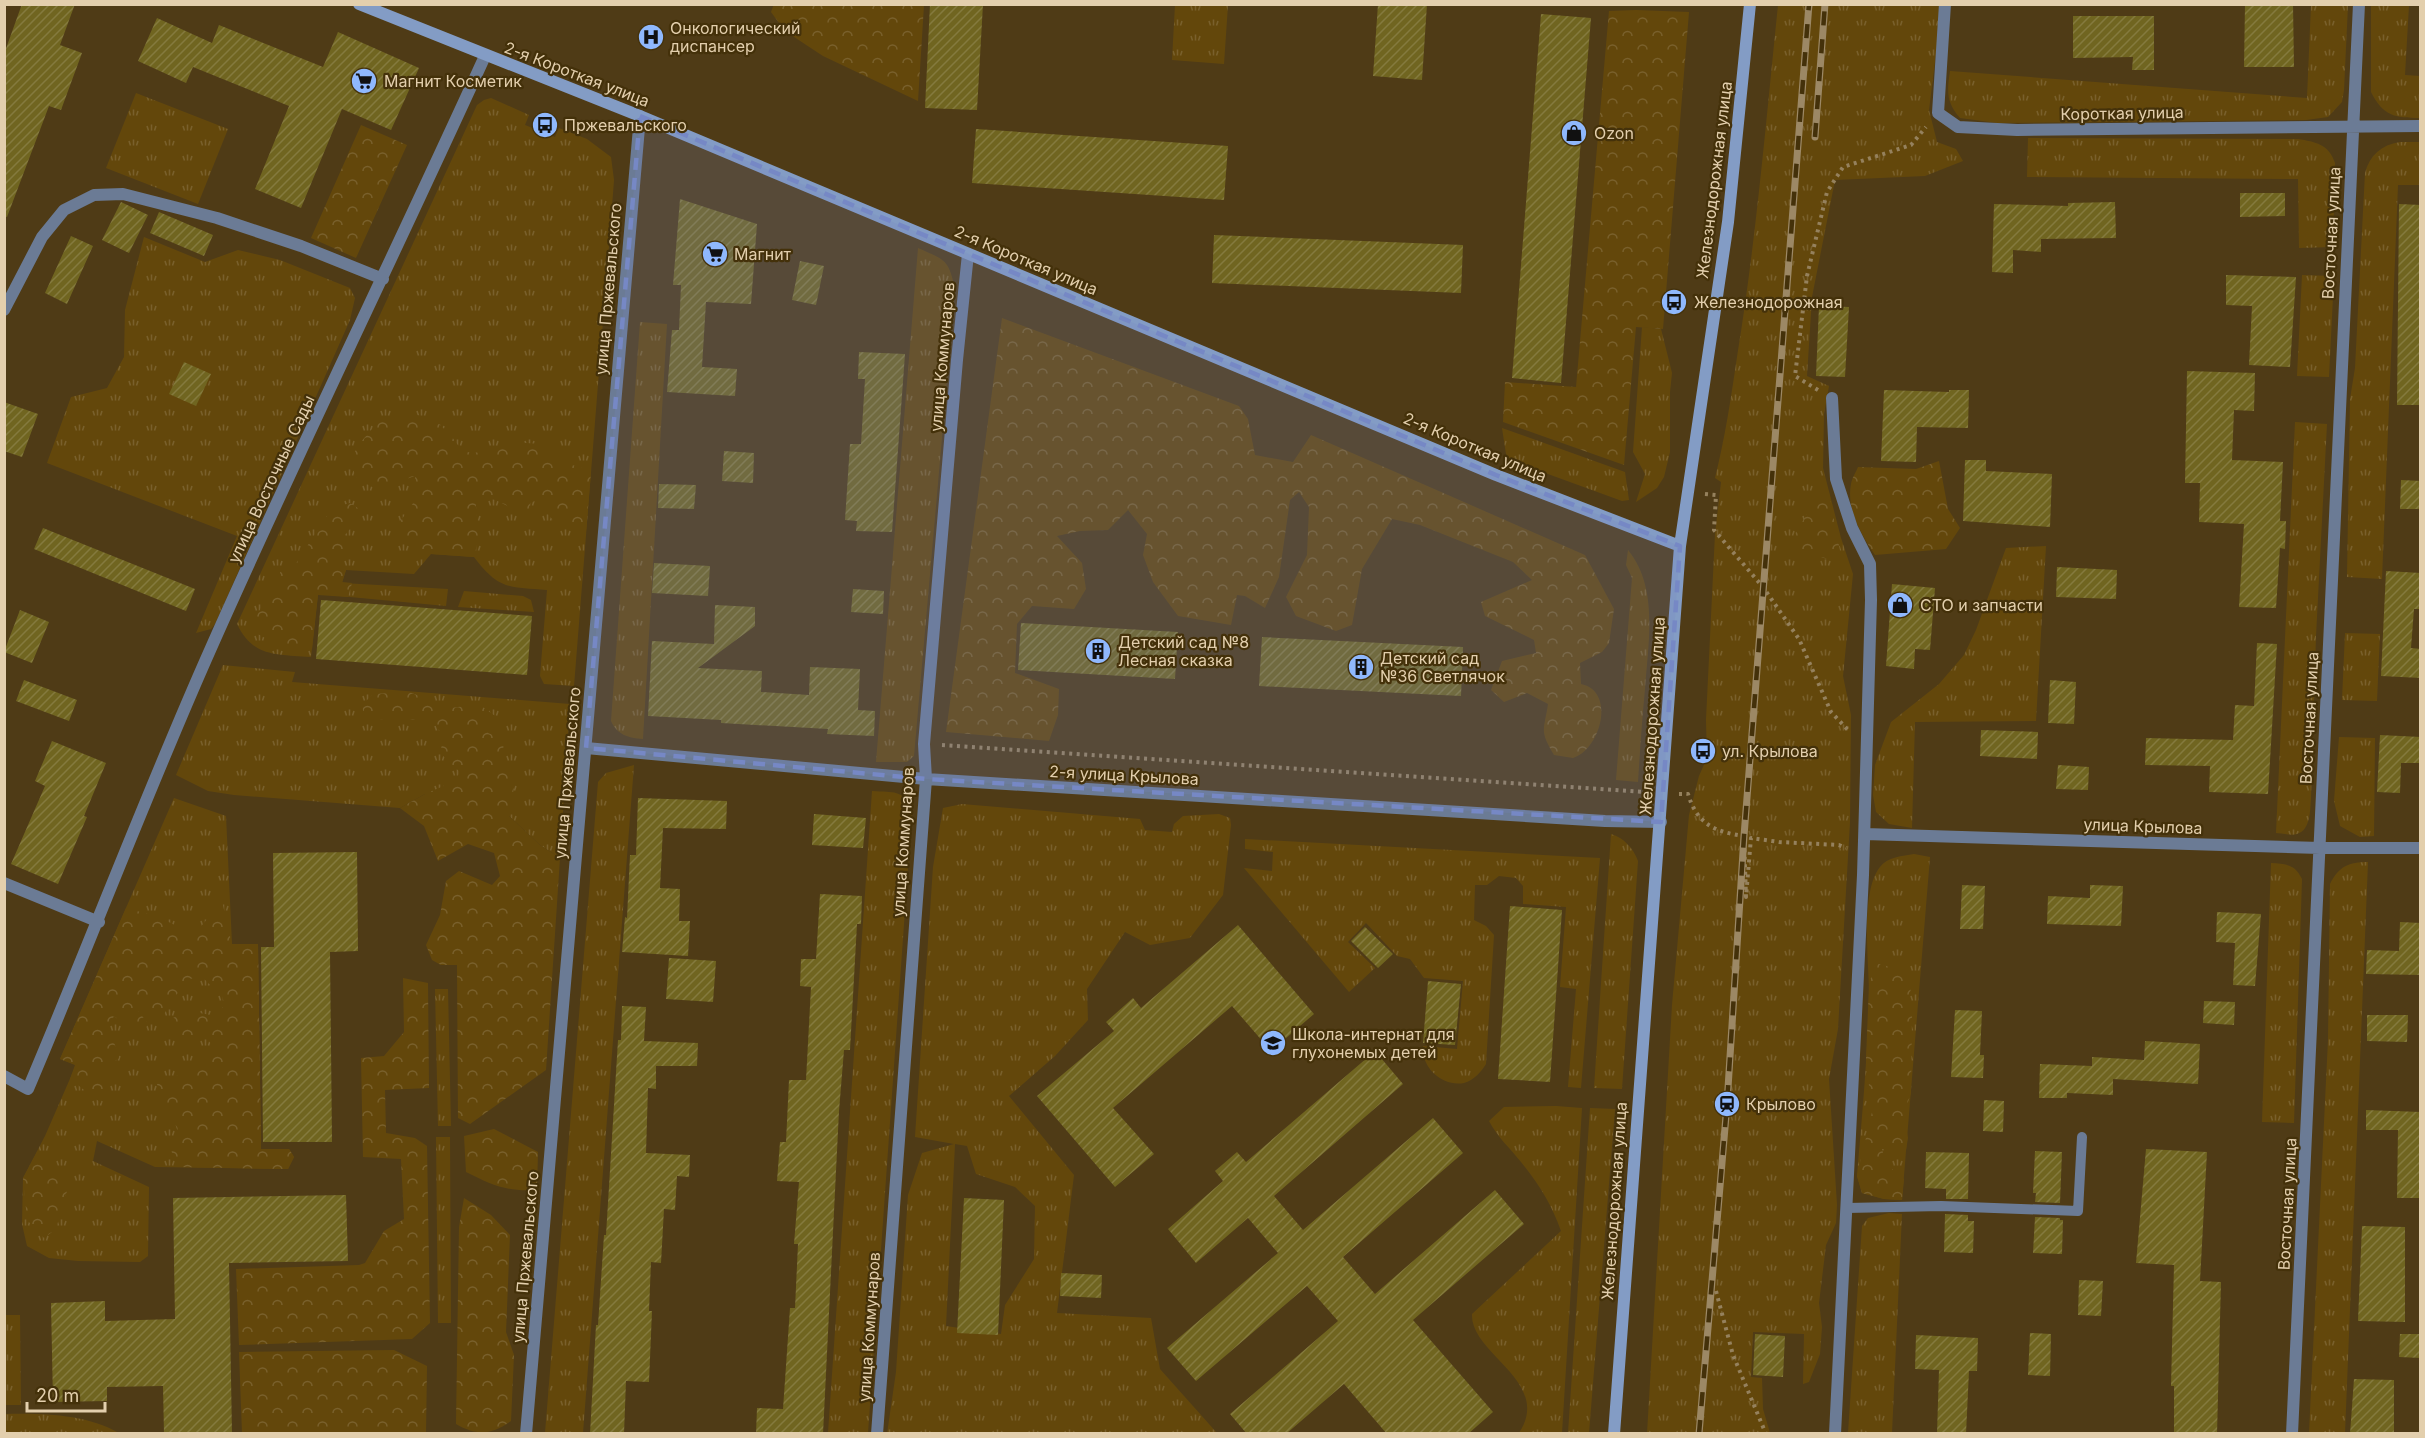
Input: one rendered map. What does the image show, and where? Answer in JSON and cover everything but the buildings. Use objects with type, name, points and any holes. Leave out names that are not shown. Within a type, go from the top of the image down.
[{"type":"main road","name":"2-я Короткая улица","points":[[359,4],[640,116],[1496,475],[1680,546]]},
{"type":"main road","name":"Железнодорожная улица","points":[[1614,1434],[1680,546],[1728,222],[1750,4]]},
{"type":"street","points":[[1938,113],[1945,4]]},
{"type":"street","name":"Восточная улица","points":[[2292,1434],[2359,4]]},
{"type":"street","name":"улица Восточные Сады","points":[[4,1076],[28,1089],[99,922],[159,767],[207,656],[485,56]]},
{"type":"street","name":"Короткая улица","points":[[1938,113],[1958,127],[2017,130],[2421,126]]},
{"type":"street","name":"улица Пржевальского","points":[[526,1434],[640,116]]},
{"type":"street","points":[[4,310],[42,237],[64,210],[94,195],[123,194],[217,218],[301,246],[383,279]]},
{"type":"street","name":"улица Коммунаров","points":[[877,1434],[926,779],[924,744],[968,254]]},
{"type":"street","points":[[1832,398],[1836,479],[1852,528],[1870,564],[1865,834],[1836,1434]]},
{"type":"street","name":"2-я улица Крылова","points":[[586,748],[926,779],[1594,820],[1661,822]]},
{"type":"street","name":"улица Крылова","points":[[1865,834],[2320,849],[2421,849]]},
{"type":"street","points":[[4,883],[99,922]]},
{"type":"lane","points":[[1847,1208],[1941,1206],[2078,1211],[2082,1137]]},
{"type":"path","points":[[1832,398],[1795,376],[1807,276],[1827,192],[1843,167],[1911,144],[1938,113]]},
{"type":"path","points":[[1687,492],[1716,495],[1714,530],[1763,587],[1799,639],[1831,712],[1867,754]]},
{"type":"path","points":[[924,744],[1688,794],[1692,810],[1701,820],[1727,834],[1744,836],[1746,897],[1751,838],[1839,845],[1864,854]]},
{"type":"path","points":[[1716,1291],[1733,1355],[1766,1434]]},
{"type":"highlighted area","points":[[640,116],[1496,475],[1680,546],[1661,822],[926,779],[586,748]]},
{"type":"green space","points":[[774,4],[924,5],[918,101],[823,56],[785,31],[771,12]]},
{"type":"green space","points":[[1175,5],[1228,5],[1224,64],[1172,60]]},
{"type":"green space","points":[[1778,5],[1942,5],[1929,110],[1937,142],[1956,149],[1963,161],[1925,176],[1835,180],[1812,297],[1807,376],[1829,386],[1824,414],[1823,468],[1853,574],[1843,676],[1851,715],[1850,822],[1838,1029],[1829,1079],[1837,1205],[1836,1223],[1826,1245],[1819,1303],[1822,1327],[1820,1354],[1809,1382],[1803,1384],[1804,1334],[1753,1332],[1751,1377],[1762,1378],[1763,1409],[1770,1433],[1647,1434],[1672,1005],[1689,815],[1699,776],[1707,758],[1706,720],[1715,534],[1721,482],[1715,478],[1730,403],[1750,270]]},
{"type":"green space","points":[[2311,5],[2348,5],[2342,102],[2328,117],[2306,120],[1997,123],[1960,118],[1950,101],[1948,90],[1950,71],[2307,98]]},
{"type":"green space","points":[[2371,5],[2409,5],[2405,75],[2420,76],[2420,118],[2397,116],[2385,111],[2371,92]]},
{"type":"green space","points":[[1609,11],[1689,12],[1663,329],[1636,327],[1624,465],[1503,422],[1505,382],[1576,387]]},
{"type":"green space","points":[[136,93],[228,129],[198,204],[106,168]]},
{"type":"green space","points":[[491,98],[529,115],[525,125],[555,137],[559,128],[587,139],[611,157],[614,180],[574,686],[544,684],[540,676],[547,590],[506,585],[491,576],[474,557],[431,554],[414,574],[346,570],[342,583],[448,589],[446,606],[318,594],[311,657],[277,654],[259,649],[243,635],[237,624],[477,105]]},
{"type":"green space","points":[[361,125],[407,145],[356,258],[311,238]]},
{"type":"green space","points":[[2028,138],[2298,139],[2316,143],[2329,152],[2335,163],[2333,247],[2299,248],[2298,179],[2027,177]]},
{"type":"green space","points":[[2400,142],[2420,142],[2420,185],[2398,185],[2382,579],[2347,577],[2350,399],[2355,368],[2365,173],[2377,152]]},
{"type":"green space","points":[[144,237],[205,262],[238,250],[280,260],[350,288],[355,298],[350,320],[215,624],[211,629],[196,633],[237,536],[47,463],[71,397],[107,388],[124,357],[125,310]]},
{"type":"green space","points":[[918,248],[940,258],[948,266],[955,290],[914,756],[907,762],[876,762]]},
{"type":"green space","points":[[2302,275],[2334,276],[2329,377],[2297,376]]},
{"type":"green space","points":[[1002,318],[1239,406],[1248,419],[1255,455],[1293,462],[1311,435],[1585,555],[1614,609],[1609,643],[1602,652],[1580,663],[1581,684],[1592,689],[1598,697],[1601,708],[1601,720],[1591,744],[1583,753],[1573,758],[1554,755],[1544,735],[1548,704],[1527,693],[1504,702],[1491,690],[1502,661],[1536,653],[1534,640],[1485,616],[1481,602],[1532,580],[1513,562],[1420,525],[1392,519],[1362,569],[1352,625],[1336,631],[1296,616],[1286,597],[1307,555],[1309,507],[1299,492],[1290,500],[1279,577],[1265,608],[1245,596],[1237,595],[1231,625],[1178,616],[1153,582],[1143,555],[1147,534],[1128,510],[1108,530],[1080,531],[1057,536],[1082,563],[1086,589],[1074,609],[1032,606],[1017,624],[1015,673],[1059,689],[1058,715],[1049,741],[946,732]]},
{"type":"green space","points":[[640,322],[667,324],[643,739],[624,735],[611,721]]},
{"type":"green space","points":[[1642,327],[1661,329],[1672,373],[1670,452],[1664,477],[1657,488],[1636,502],[1645,474],[1633,452]]},
{"type":"green space","points":[[410,413],[434,420],[449,433],[463,452],[492,453],[510,442],[542,444],[563,462],[591,471],[586,532],[557,524],[549,515],[542,498],[530,503],[528,517],[496,500],[475,496],[479,537],[474,557],[431,554],[413,549],[397,526],[416,499],[415,476],[397,482],[388,497],[356,477],[350,461],[359,444],[381,419]]},
{"type":"green space","points":[[2295,422],[2327,424],[2310,808],[2305,828],[2302,832],[2292,835],[2276,833]]},
{"type":"green space","points":[[1502,428],[1625,472],[1629,500],[1622,501],[1512,461],[1506,454]]},
{"type":"green space","points":[[1939,461],[1948,509],[1960,528],[1946,549],[1875,555],[1860,531],[1851,503],[1851,484],[1858,467],[1916,469]]},
{"type":"green space","points":[[1821,490],[1829,493],[1840,551],[1827,559],[1802,551],[1795,534]]},
{"type":"green space","points":[[350,503],[364,512],[344,536],[350,543],[343,558],[346,570],[342,582],[352,583],[348,597],[318,595],[312,649],[274,643],[258,634],[256,617],[282,569],[295,565],[332,508]]},
{"type":"green space","points":[[2046,546],[2036,721],[1915,722],[1912,828],[1889,824],[1876,812],[1873,795],[1875,765],[1891,722],[1939,684],[1964,655],[1976,630],[2006,548]]},
{"type":"green space","points":[[1628,550],[1638,565],[1644,581],[1649,617],[1638,782],[1616,780],[1632,578],[1626,565]]},
{"type":"green space","points":[[464,591],[523,596],[531,600],[534,612],[458,607]]},
{"type":"green space","points":[[2345,633],[2380,634],[2377,701],[2342,700]]},
{"type":"green space","points":[[223,665],[295,672],[292,682],[570,704],[560,858],[540,845],[509,816],[425,794],[400,808],[234,795],[208,791],[176,775]]},
{"type":"green space","points":[[409,692],[451,708],[479,704],[495,716],[488,733],[505,739],[501,759],[516,776],[509,816],[540,845],[560,858],[546,1070],[470,1124],[458,1118],[457,965],[441,965],[432,960],[426,945],[440,915],[446,881],[459,871],[492,885],[500,876],[494,853],[468,844],[438,861],[424,826],[400,808],[455,781],[460,772],[441,754],[442,734],[432,721],[393,718],[365,721],[362,705],[373,694]]},
{"type":"green space","points":[[2339,737],[2375,738],[2374,836],[2360,837],[2340,826],[2334,801]]},
{"type":"green space","points":[[634,765],[583,1433],[545,1433],[598,782],[606,773]]},
{"type":"green space","points":[[872,791],[901,795],[912,811],[868,1433],[828,1433]]},
{"type":"green space","points":[[174,798],[226,816],[232,944],[258,944],[261,1149],[289,1149],[294,1157],[288,1169],[155,1167],[97,1141],[93,1161],[149,1187],[148,1256],[140,1262],[49,1258],[27,1246],[22,1224],[23,1178],[45,1136],[76,1065],[60,1059]]},
{"type":"green space","points":[[962,804],[1140,819],[1145,830],[1172,832],[1174,824],[1183,816],[1219,814],[1230,818],[1223,895],[1190,938],[1150,945],[1125,932],[1087,989],[1088,1020],[1055,1056],[1009,1096],[1074,1175],[1057,1313],[1151,1318],[1160,1369],[1217,1433],[887,1434],[896,1372],[908,1195],[922,1153],[954,1144],[915,1137],[933,867],[943,808]],"holes":[[[955,1144],[967,1146],[976,1174],[1015,1187],[1035,1206],[1034,1259],[1005,1305],[1001,1334],[946,1326]]]},
{"type":"green space","points":[[1611,834],[1628,844],[1638,861],[1622,1089],[1594,1088]]},
{"type":"green space","points":[[1245,839],[1600,858],[1581,1088],[1568,1087],[1576,989],[1560,987],[1566,907],[1523,904],[1523,886],[1516,878],[1499,876],[1487,885],[1475,885],[1474,920],[1486,926],[1494,935],[1486,1064],[1468,1082],[1448,1082],[1441,1079],[1430,1068],[1423,1054],[1423,1046],[1457,1049],[1463,981],[1424,978],[1410,959],[1397,956],[1366,923],[1348,942],[1375,968],[1349,992],[1244,868],[1272,871],[1273,852],[1245,849]]},
{"type":"green space","points":[[1914,854],[1930,857],[1902,1200],[1884,1199],[1862,1193],[1857,1176],[1869,993],[1868,909],[1874,878],[1880,867],[1891,859]]},
{"type":"green space","points":[[2368,862],[2345,1433],[2309,1433],[2328,1040],[2330,884],[2345,866]]},
{"type":"green space","points":[[2271,863],[2290,866],[2302,879],[2294,1123],[2262,1122]]},
{"type":"green space","points":[[222,901],[232,945],[258,944],[261,1149],[289,1149],[294,1157],[288,1169],[177,1167],[170,1147],[180,1139],[175,1123],[164,1112],[157,1084],[176,1076],[192,1074],[200,1054],[213,1046],[206,1038],[178,1038],[173,1018],[188,1011],[211,1015],[225,1006],[222,996],[203,978],[187,979],[164,1014],[146,1008],[137,1009],[148,1024],[140,1037],[114,1016],[109,1026],[119,1058],[106,1068],[101,1103],[70,1079],[75,1065],[60,1059],[126,908],[159,917],[194,935]]},
{"type":"green space","points":[[1875,963],[1913,973],[1909,1001],[1912,1014],[1911,1093],[1904,1114],[1908,1138],[1906,1150],[1882,1149],[1886,1164],[1904,1179],[1902,1200],[1884,1199],[1862,1193],[1857,1176],[1872,1112],[1866,1059],[1869,985]]},
{"type":"green space","points":[[403,978],[428,983],[429,1088],[385,1090],[386,1133],[415,1138],[427,1146],[430,1323],[412,1339],[239,1345],[236,1269],[359,1265],[365,1263],[384,1231],[404,1219],[401,1159],[363,1157],[361,1058],[384,1056],[404,1032]]},
{"type":"green space","points":[[435,989],[448,989],[451,1126],[438,1126]]},
{"type":"green space","points":[[1504,1107],[1582,1108],[1562,1433],[1519,1433],[1527,1415],[1526,1398],[1519,1383],[1483,1342],[1475,1328],[1472,1314],[1561,1231],[1539,1187],[1489,1121]]},
{"type":"green space","points":[[1590,1108],[1615,1109],[1589,1433],[1568,1433]]},
{"type":"green space","points":[[494,1129],[538,1152],[537,1190],[500,1187],[466,1172],[464,1136]]},
{"type":"green space","points":[[436,1137],[450,1137],[451,1323],[438,1323]]},
{"type":"green space","points":[[37,1152],[55,1161],[68,1187],[56,1229],[44,1238],[27,1220],[23,1178]]},
{"type":"green space","points":[[464,1198],[491,1215],[510,1235],[506,1332],[514,1355],[511,1421],[497,1429],[484,1432],[471,1431],[456,1424],[459,1227]]},
{"type":"green space","points":[[1889,1213],[1902,1214],[1892,1433],[1848,1433],[1862,1226],[1868,1218]]},
{"type":"green space","points":[[5,1315],[20,1315],[21,1405],[5,1405]]},
{"type":"green space","points":[[394,1350],[427,1366],[426,1433],[242,1433],[239,1352]]},
{"type":"green space","points":[[4,1414],[78,1418],[119,1433],[5,1433]]},
{"type":"railway","points":[[1699,1434],[1727,1104],[1744,836],[1809,4]]},
{"type":"railway","points":[[1815,137],[1825,4]]},
{"type":"place","name":"Онкологический диспансер","points":[[651,37]]},
{"type":"place","name":"Магнит Косметик","points":[[364,81]]},
{"type":"place","name":"Пржевальского","points":[[545,125]]},
{"type":"place","name":"Ozon","points":[[1574,133]]},
{"type":"place","name":"Магнит","points":[[715,254]]},
{"type":"place","name":"Железнодорожная","points":[[1674,302]]},
{"type":"place","name":"СТО и запчасти","points":[[1900,605]]},
{"type":"place","name":"Детский сад №8 Лесная сказка","points":[[1098,651]]},
{"type":"place","name":"Детский сад №36 Светлячок","points":[[1361,667]]},
{"type":"place","name":"ул. Крылова","points":[[1703,751]]},
{"type":"place","name":"Школа-интернат для глухонемых детей","points":[[1273,1043]]},
{"type":"place","name":"Крылово","points":[[1727,1104]]}]
